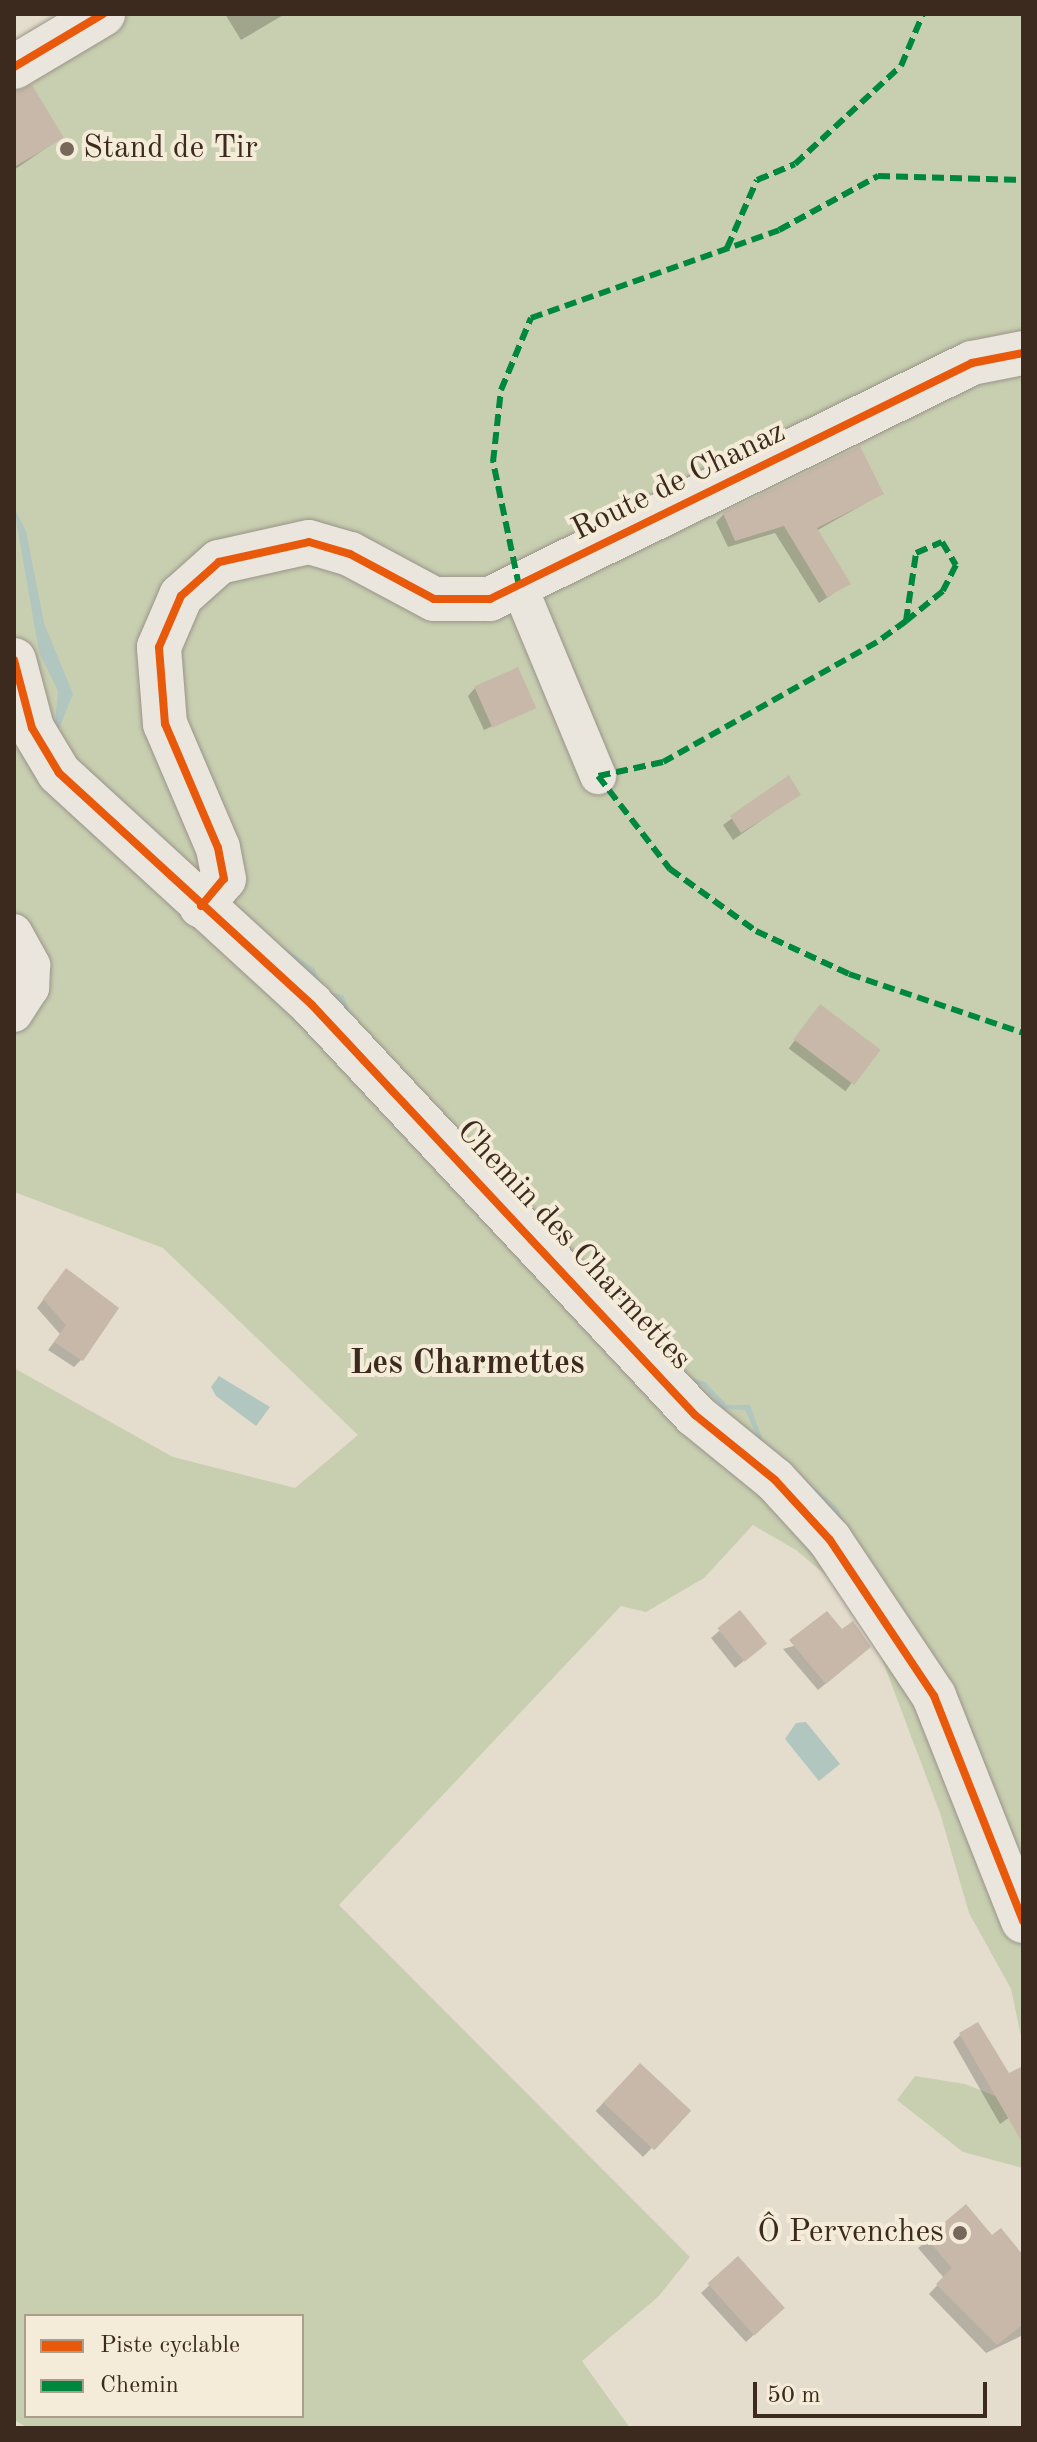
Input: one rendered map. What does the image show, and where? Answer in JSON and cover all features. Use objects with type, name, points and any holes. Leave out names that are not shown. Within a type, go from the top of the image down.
[{"type":"street","points":[[14,67],[103,14]]},
{"type":"street","name":"Route de Chanaz","points":[[210,900],[218,848],[165,724],[158,683],[170,618],[199,577],[246,551],[309,542],[350,554],[434,599],[490,599],[972,363],[1023,353]]},
{"type":"street","points":[[519,586],[598,776]]},
{"type":"street","name":"Chemin des Charmettes","points":[[17,686],[59,773],[210,900],[695,1415],[775,1480],[830,1540],[934,1696],[1023,1921]]},
{"type":"street","points":[[14,932],[32,965],[31,988],[14,1014]]},
{"type":"green space","points":[[124,14],[1023,14],[1023,2046],[1011,1989],[969,1913],[940,1813],[862,1606],[796,1550],[753,1525],[704,1578],[646,1612],[621,1606],[339,1905],[690,2257],[658,2297],[582,2361],[630,2428],[28,2428],[14,2420],[14,1368],[173,1457],[295,1488],[358,1435],[163,1248],[14,1192],[14,80]]},
{"type":"green space","points":[[915,2076],[965,2084],[1023,2107],[1023,2168],[963,2152],[897,2100]]},
{"type":"water","points":[[14,508],[26,531],[44,623],[73,694],[53,744],[58,691],[39,652]]},
{"type":"water","points":[[240,918],[315,969],[322,991],[343,995],[353,1019],[478,1150],[516,1168],[528,1204],[654,1334],[684,1376],[705,1382],[727,1405],[750,1405],[765,1446],[838,1508],[853,1549],[961,1714],[975,1754],[828,1513],[763,1449],[745,1410],[724,1409],[701,1385],[681,1380],[524,1207],[511,1171],[474,1154],[347,1022],[340,999],[318,995],[239,929]]},
{"type":"water","points":[[219,1376],[270,1407],[256,1426],[216,1396],[211,1387]]},
{"type":"water","points":[[806,1722],[840,1764],[819,1781],[785,1739],[796,1723]]},
{"type":"building","points":[[32,85],[64,138],[14,167],[14,92]]},
{"type":"building","points":[[860,446],[884,494],[817,528],[851,584],[827,597],[784,526],[735,541],[723,513]]},
{"type":"building","points":[[518,667],[536,708],[492,728],[474,687]]},
{"type":"building","points":[[789,775],[801,795],[741,833],[730,816]]},
{"type":"building","points":[[820,1004],[881,1050],[854,1085],[794,1039]]},
{"type":"building","points":[[66,1268],[119,1308],[83,1361],[54,1342],[66,1325],[43,1299]]},
{"type":"building","points":[[740,1610],[767,1643],[745,1662],[717,1628]]},
{"type":"building","points":[[827,1611],[842,1629],[853,1621],[871,1647],[826,1684],[789,1640]]},
{"type":"building","points":[[978,2022],[1009,2073],[1023,2066],[1023,2144],[959,2033]]},
{"type":"building","points":[[640,2063],[691,2111],[654,2150],[603,2102]]},
{"type":"building","points":[[966,2204],[992,2235],[1001,2228],[1023,2255],[1023,2324],[997,2345],[936,2284],[952,2268],[926,2238]]},
{"type":"building","points":[[738,2256],[785,2308],[754,2335],[708,2283]]},
{"type":"marked path","points":[[727,248],[757,180],[795,164],[901,66],[923,14]]},
{"type":"marked path","points":[[519,586],[493,462],[501,390],[531,318],[779,230],[878,176],[1023,180]]},
{"type":"marked path","points":[[906,621],[916,553],[942,542],[956,565],[943,591],[906,621],[877,642],[663,762],[598,776],[670,869],[756,931],[849,974],[1023,1033]]},
{"type":"cycle path","points":[[14,67],[103,14]]},
{"type":"cycle path","points":[[201,906],[224,879],[218,848],[165,724],[159,647],[181,596],[219,562],[309,542],[350,554],[434,599],[490,599],[972,363],[1023,353]]},
{"type":"cycle path","points":[[14,660],[32,728],[59,773],[312,1005],[695,1415],[775,1480],[830,1540],[934,1696],[1023,1921]]},
{"type":"place","name":"Stand de Tir","points":[[67,149]]},
{"type":"place","name":"Ô Pervenches","points":[[960,2233]]},
{"type":"district","name":"Les Charmettes","points":[[467,1365]]}]
